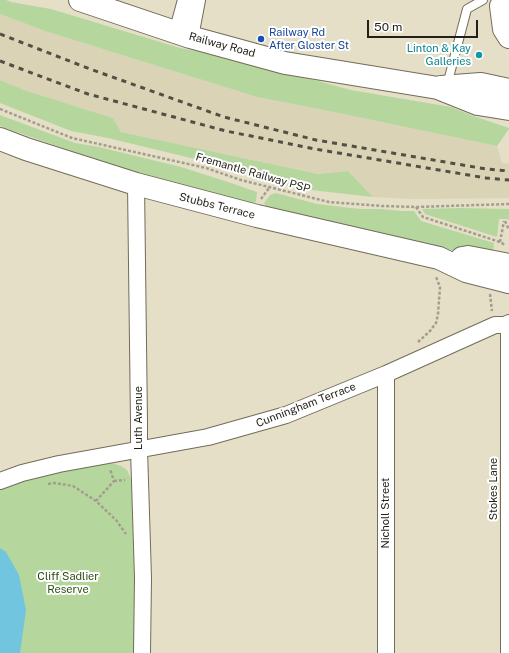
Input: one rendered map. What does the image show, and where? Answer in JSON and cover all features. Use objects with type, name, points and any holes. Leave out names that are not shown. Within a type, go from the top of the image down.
[{"type":"street","name":"Railway Road","points":[[80,0],[183,35],[285,63],[442,87],[481,84],[509,90]]},
{"type":"street","points":[[183,35],[186,0]]},
{"type":"street","points":[[183,35],[197,0]]},
{"type":"street","points":[[500,4],[504,29],[509,37]]},
{"type":"street","name":"Railway Road","points":[[442,87],[478,104],[509,109]]},
{"type":"street","name":"Stubbs Terrace","points":[[0,139],[136,184],[257,216],[437,267],[466,271],[500,287]]},
{"type":"street","name":"Luth Avenue","points":[[136,184],[139,449],[143,584],[142,653]]},
{"type":"street","name":"Stubbs Terrace","points":[[437,267],[468,258],[504,256]]},
{"type":"street","name":"Cunningham Terrace","points":[[0,481],[22,473],[59,464],[208,437],[286,415],[386,374],[495,325],[507,324]]},
{"type":"street","name":"Nicholl Street","points":[[386,374],[386,653]]},
{"type":"lane","points":[[442,87],[467,9],[500,4]]},
{"type":"lane","name":"Stokes Lane","points":[[505,653],[507,324]]},
{"type":"path","name":"Fremantle Railway PSP","points":[[0,109],[72,138],[206,168],[241,180],[329,202],[416,207],[509,204]]},
{"type":"path","points":[[416,207],[423,217],[500,242],[509,248]]},
{"type":"path","points":[[504,256],[500,242],[504,221],[509,230]]},
{"type":"path","points":[[418,342],[436,323],[440,287],[437,267]]},
{"type":"path","points":[[493,314],[490,297],[500,287]]},
{"type":"path","points":[[96,501],[114,481],[108,462]]},
{"type":"path","points":[[41,484],[55,483],[73,486],[96,501],[116,520],[128,536]]},
{"type":"shaded area","points":[[0,14],[45,31],[257,97],[497,146],[502,163],[509,164],[509,198],[416,199],[373,197],[348,171],[318,174],[121,132],[113,118],[27,91],[0,80]]},
{"type":"green space","points":[[0,0],[51,9],[180,48],[233,58],[351,90],[451,107],[509,129],[497,146],[257,97],[45,31],[0,14]]},
{"type":"green space","points":[[0,80],[27,91],[113,118],[121,132],[318,174],[348,171],[373,197],[302,189],[256,177],[224,166],[108,138],[71,131],[0,103]]},
{"type":"green space","points":[[0,115],[75,143],[99,147],[181,167],[228,182],[257,192],[256,202],[249,204],[162,181],[57,146],[0,126]]},
{"type":"green space","points":[[276,193],[317,204],[360,209],[414,211],[421,221],[494,243],[493,254],[457,251],[432,246],[266,207],[264,203],[270,195]]},
{"type":"green space","points":[[422,209],[509,209],[509,221],[508,219],[499,219],[497,237],[425,214]]},
{"type":"green space","name":"Cliff Sadlier Reserve","points":[[104,462],[121,466],[127,470],[132,481],[138,616],[134,653],[0,653],[0,488]]},
{"type":"water","points":[[0,548],[6,552],[19,575],[26,610],[20,653],[0,653]]},
{"type":"railway","points":[[0,34],[90,69],[224,117],[316,140],[486,169],[509,171]]},
{"type":"railway","points":[[0,61],[88,94],[226,131],[315,149],[486,178],[509,180]]},
{"type":"place","name":"Railway Rd After Gloster St","points":[[261,39]]},
{"type":"place","name":"Linton & Kay Galleries","points":[[479,55]]}]
